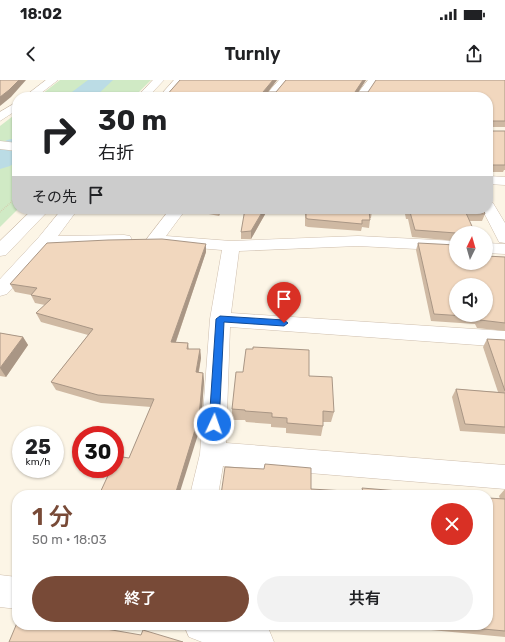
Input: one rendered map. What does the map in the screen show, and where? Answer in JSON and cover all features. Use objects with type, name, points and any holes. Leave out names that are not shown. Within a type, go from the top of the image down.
[{"type":"street","points":[[33,92],[45,80]]},
{"type":"street","points":[[35,92],[53,80]]},
{"type":"street","points":[[147,92],[159,80]]},
{"type":"street","points":[[169,92],[180,80]]},
{"type":"street","points":[[274,92],[285,80]]},
{"type":"street","points":[[364,92],[373,80]]},
{"type":"street","points":[[0,117],[12,109]]},
{"type":"street","points":[[0,145],[12,146]]},
{"type":"street","points":[[493,180],[505,181]]},
{"type":"street","points":[[0,251],[37,214]]},
{"type":"street","points":[[0,290],[46,241],[66,214]]},
{"type":"street","points":[[154,240],[174,214]]},
{"type":"street","points":[[492,214],[505,238]]},
{"type":"street","points":[[46,241],[154,240],[230,246],[358,241],[449,246]]},
{"type":"street","points":[[205,490],[213,454],[220,319],[230,246]]},
{"type":"street","points":[[493,248],[505,249]]},
{"type":"street","points":[[220,319],[505,339]]},
{"type":"street","points":[[213,454],[505,477]]},
{"type":"street","points":[[0,591],[12,592]]},
{"type":"street","points":[[217,630],[257,642]]},
{"type":"path","points":[[0,212],[12,201]]},
{"type":"green space","points":[[60,80],[151,80],[139,92],[44,92]]},
{"type":"green space","points":[[12,117],[13,214],[0,227],[0,126]]},
{"type":"building","points":[[0,80],[19,80],[0,97]]},
{"type":"building","points":[[180,80],[273,80],[263,92],[169,92]]},
{"type":"building","points":[[286,80],[363,80],[355,92],[276,92]]},
{"type":"building","points":[[376,80],[505,80],[505,121],[493,121],[493,92],[368,92]]},
{"type":"building","points":[[493,131],[505,131],[505,165],[493,165]]},
{"type":"building","points":[[244,214],[261,214],[251,231],[241,232]]},
{"type":"building","points":[[306,214],[369,214],[370,220],[362,220],[362,224],[306,218]]},
{"type":"building","points":[[411,214],[466,214],[472,226],[449,226],[449,232],[415,230]]},
{"type":"building","points":[[162,239],[206,244],[171,342],[188,343],[187,349],[200,349],[196,372],[203,373],[199,417],[177,490],[101,490],[107,478],[124,478],[124,457],[129,458],[154,399],[98,395],[51,382],[93,329],[36,313],[51,299],[31,295],[37,288],[10,284],[47,243]]},
{"type":"building","points":[[418,243],[449,245],[449,270],[493,270],[493,256],[505,257],[505,323],[493,322],[493,278],[449,278],[449,315],[434,314]]},
{"type":"building","points":[[0,333],[23,337],[0,368]]},
{"type":"building","points":[[487,339],[505,340],[505,391]]},
{"type":"building","points":[[253,347],[309,350],[309,376],[332,377],[334,412],[323,411],[323,426],[287,423],[287,418],[272,417],[272,413],[232,409],[236,372],[243,372],[246,349],[253,349]]},
{"type":"building","points":[[456,389],[505,393],[505,427],[465,424]]},
{"type":"building","points":[[265,464],[311,468],[311,489],[328,490],[222,490],[225,467],[264,469]]},
{"type":"building","points":[[362,488],[387,490],[362,490]]},
{"type":"building","points":[[493,498],[505,499],[505,631],[493,630]]},
{"type":"building","points":[[14,630],[112,630],[141,635],[143,630],[183,642],[9,642]]},
{"type":"waterway","points":[[86,92],[102,80]]},
{"type":"waterway","points":[[0,160],[12,150]]},
{"type":"route","points":[[214,424],[220,319],[284,323]]}]
